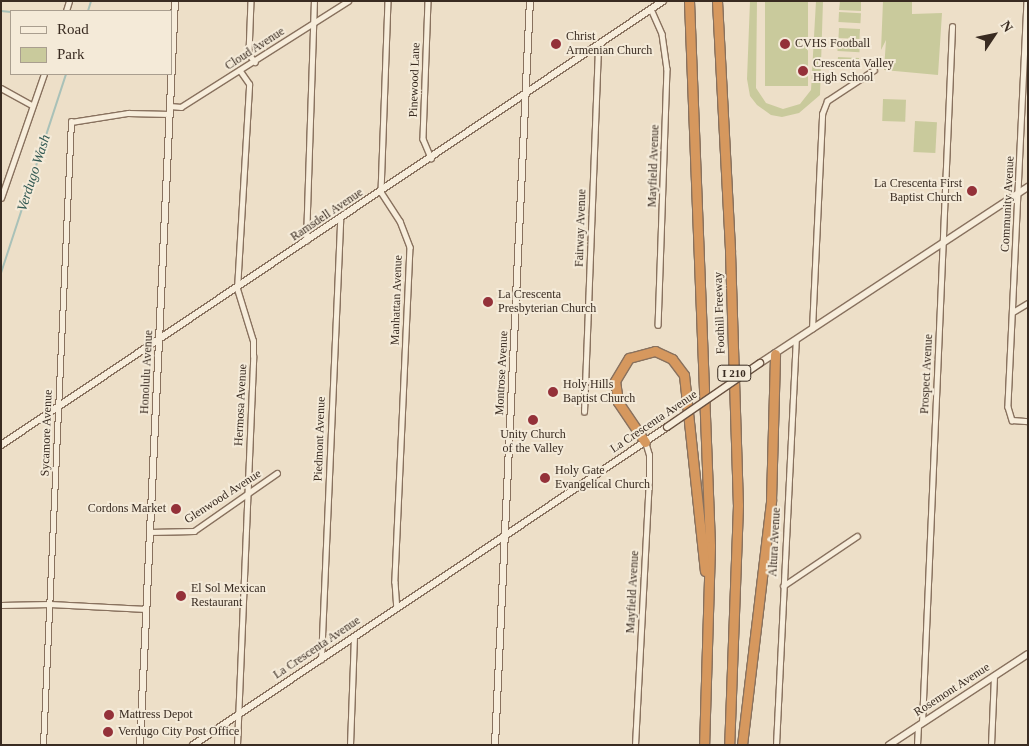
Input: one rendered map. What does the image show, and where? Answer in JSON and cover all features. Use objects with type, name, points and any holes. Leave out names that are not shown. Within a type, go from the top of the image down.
[{"type":"highway","name":"Foothill Freeway","points":[[688,1],[710,546],[704,745]]},
{"type":"highway","name":"Foothill Freeway","points":[[717,1],[730,252],[738,495],[729,745]]},
{"type":"highway","points":[[645,442],[618,402],[615,381],[629,358],[655,352],[672,359],[684,375],[709,608]]},
{"type":"highway","points":[[742,745],[771,500],[775,354]]},
{"type":"street","name":"Honolulu Avenue","points":[[172,64],[175,1]]},
{"type":"street","points":[[251,1],[249,54],[255,62]]},
{"type":"street","points":[[306,242],[314,1]]},
{"type":"street","name":"Cloud Avenue","points":[[170,106],[181,107],[255,62],[348,1]]},
{"type":"street","points":[[381,192],[388,1]]},
{"type":"street","name":"Pinewood Lane","points":[[428,1],[422,139],[431,158]]},
{"type":"street","name":"Montrose Avenue","points":[[495,745],[530,1]]},
{"type":"street","name":"Ramsdell Avenue","points":[[1,445],[58,409],[340,220],[663,1]]},
{"type":"street","name":"Community Avenue","points":[[1027,1],[1026,69],[1008,407],[1012,420],[1028,421]]},
{"type":"street","name":"Mayfield Avenue","points":[[651,9],[662,34],[667,69],[658,325]]},
{"type":"street","name":"Prospect Avenue","points":[[917,745],[920,724],[952,27]]},
{"type":"street","name":"Fairway Avenue","points":[[584,412],[598,46]]},
{"type":"street","points":[[812,329],[822,114],[827,101],[874,70]]},
{"type":"street","name":"Hermosa Avenue","points":[[237,745],[245,495],[253,346],[236,289],[249,84],[240,71]]},
{"type":"street","points":[[1,198],[44,75]]},
{"type":"street","name":"Honolulu Avenue","points":[[140,745],[171,75]]},
{"type":"street","points":[[1,88],[32,105]]},
{"type":"street","name":"Sycamore Avenue","points":[[43,745],[71,122],[128,113],[170,114]]},
{"type":"street","name":"La Crescenta Avenue","points":[[193,745],[812,329],[1028,187]]},
{"type":"street","name":"Manhattan Avenue","points":[[381,192],[400,221],[410,247],[395,582],[397,608]]},
{"type":"street","name":"Piedmont Avenue","points":[[321,660],[340,220]]},
{"type":"street","points":[[1013,312],[1028,303]]},
{"type":"street","name":"Altura Avenue","points":[[776,745],[796,340]]},
{"type":"street","name":"Mayfield Avenue","points":[[635,745],[649,482],[649,454],[645,442]]},
{"type":"street","name":"Glenwood Avenue","points":[[149,532],[194,531],[277,473]]},
{"type":"street","points":[[783,586],[857,536]]},
{"type":"street","points":[[1,605],[50,604],[146,609]]},
{"type":"street","points":[[350,745],[354,637]]},
{"type":"street","name":"Rosemont Avenue","points":[[888,745],[1028,654]]},
{"type":"street","points":[[991,745],[994,676]]},
{"type":"green space","points":[[750,1],[757,1],[756,88],[766,103],[783,109],[800,104],[811,90],[816,1],[823,1],[820,95],[799,113],[782,117],[771,115],[757,105],[750,96],[747,79]]},
{"type":"green space","name":"CVHS Football","points":[[765,1],[808,1],[808,86],[765,86]]},
{"type":"green space","points":[[840,1],[861,1],[861,11],[839,10]]},
{"type":"green space","points":[[883,1],[912,1],[912,14],[942,13],[938,75],[884,70],[886,40],[881,50]]},
{"type":"green space","points":[[839,12],[861,13],[860,23],[838,22]]},
{"type":"green space","points":[[839,28],[860,29],[859,39],[838,38]]},
{"type":"green space","points":[[838,41],[860,42],[859,52],[837,51]]},
{"type":"green space","points":[[838,57],[859,58],[859,67],[837,67]]},
{"type":"green space","points":[[883,99],[906,100],[905,122],[882,121]]},
{"type":"green space","points":[[915,121],[937,122],[935,153],[913,152]]},
{"type":"waterway","name":"Verdugo Wash","points":[[88,10],[91,1]]},
{"type":"waterway","points":[[1,11],[10,12]]},
{"type":"waterway","name":"Verdugo Wash","points":[[1,273],[66,75]]},
{"type":"place","name":"Christ Armenian Church","points":[[556,44]]},
{"type":"place","name":"CVHS Football","points":[[785,44]]},
{"type":"place","name":"Crescenta Valley High School","points":[[803,71]]},
{"type":"place","name":"La Crescenta First Baptist Church","points":[[972,191]]},
{"type":"place","name":"La Crescenta Presbyterian Church","points":[[488,302]]},
{"type":"place","name":"Holy Hills Baptist Church","points":[[553,392]]},
{"type":"place","name":"Unity Church of the Valley","points":[[533,420]]},
{"type":"place","name":"Holy Gate Evangelical Church","points":[[545,478]]},
{"type":"place","name":"Cordons Market","points":[[176,509]]},
{"type":"place","name":"El Sol Mexican Restaurant","points":[[181,596]]},
{"type":"place","name":"Mattress Depot","points":[[109,715]]},
{"type":"place","name":"Verdugo City Post Office","points":[[108,732]]}]
